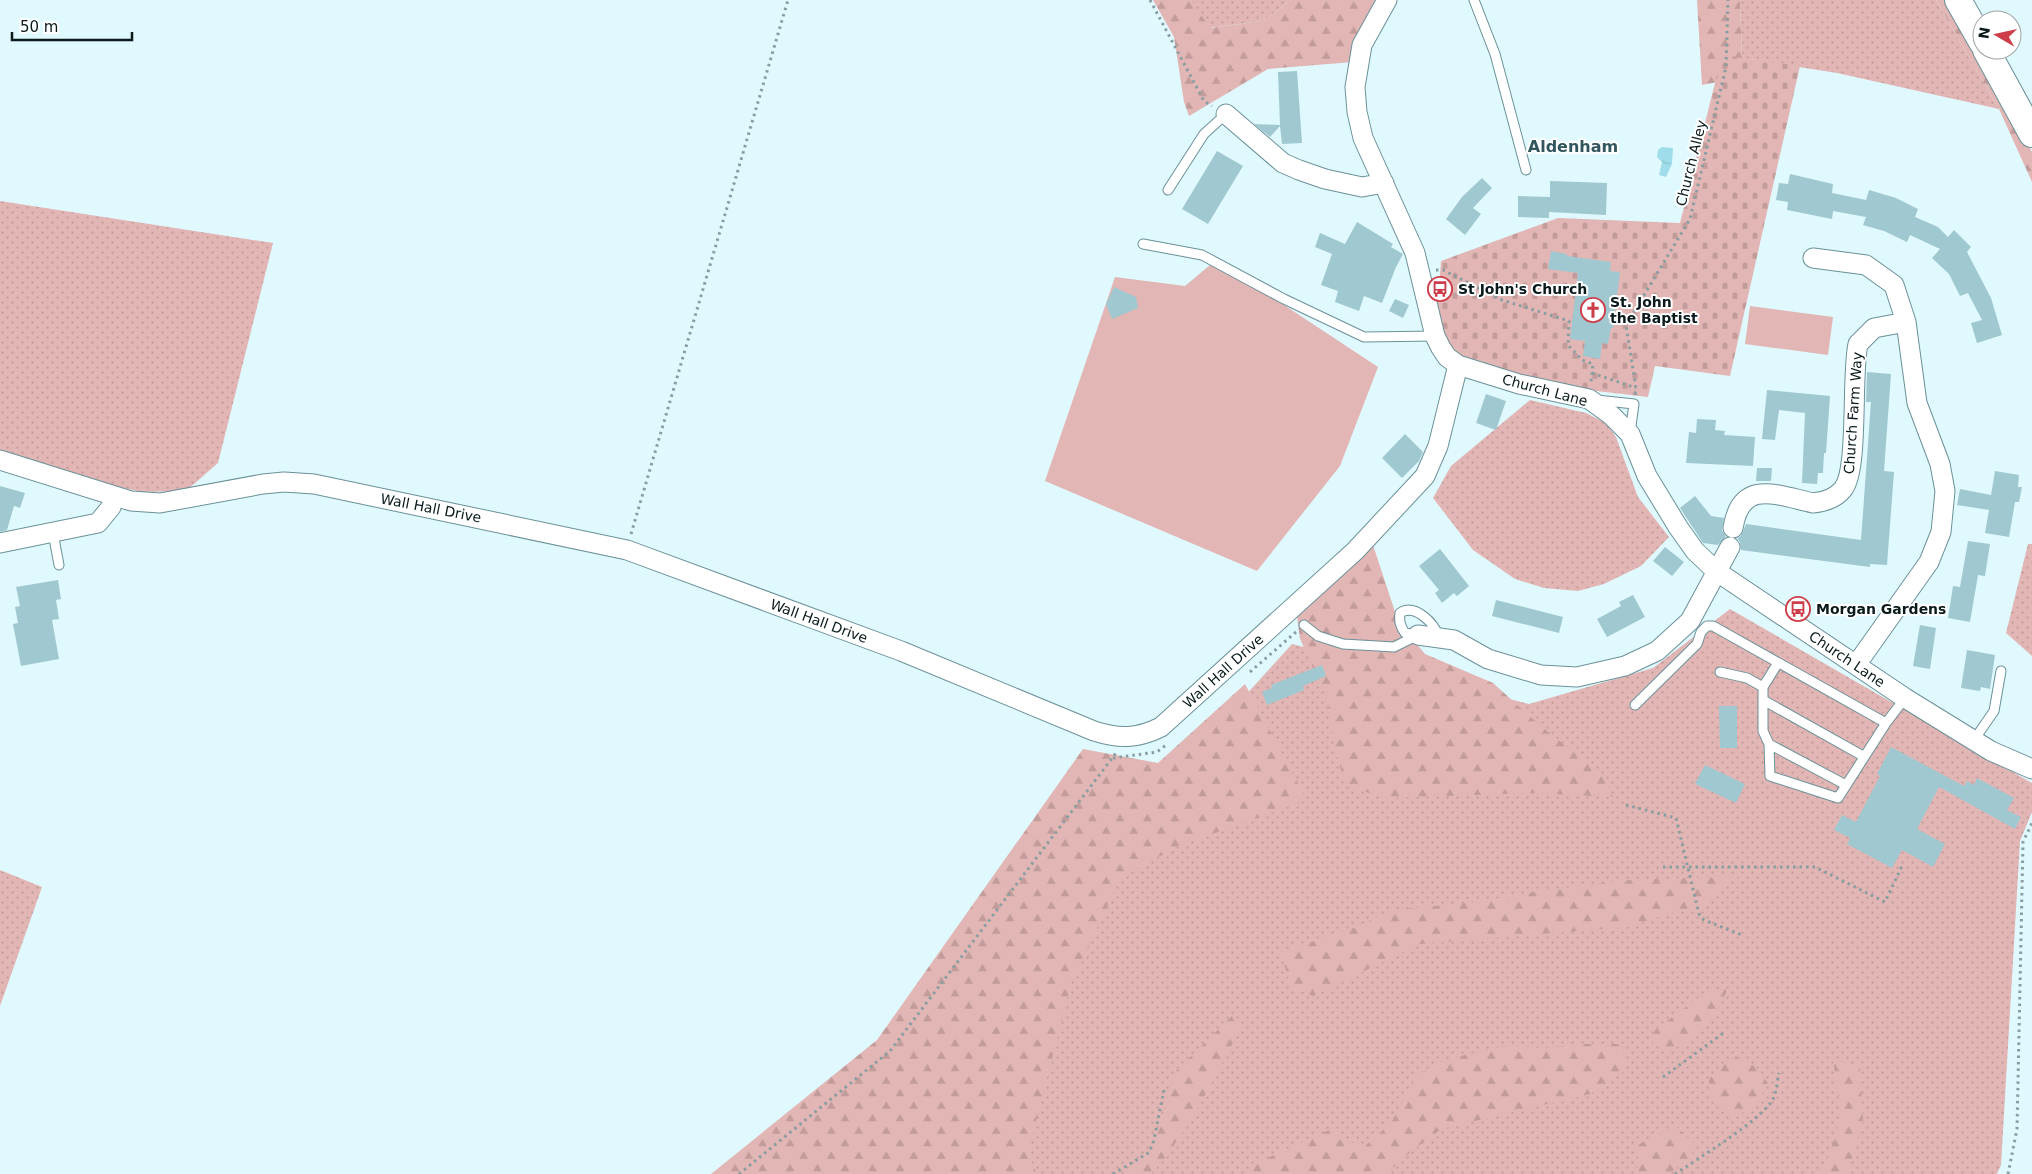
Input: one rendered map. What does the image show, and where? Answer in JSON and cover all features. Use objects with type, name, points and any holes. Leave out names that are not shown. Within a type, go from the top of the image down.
[{"type":"main road","points":[[1958,0],[1972,24]]},
{"type":"main road","points":[[1991,60],[2032,134]]},
{"type":"street","name":"Church Lane","points":[[1387,0],[1362,46],[1354,87],[1357,112],[1363,138],[1420,269],[1435,336],[1447,357],[1458,365],[1519,384],[1589,399],[1630,434],[1647,476],[1678,527],[1695,551],[1716,572],[1905,698],[1974,740],[2032,769]]},
{"type":"street","points":[[1226,114],[1284,162],[1299,170],[1325,180],[1362,187],[1384,183]]},
{"type":"street","points":[[1813,258],[1866,265],[1894,285],[1906,322],[1917,403],[1940,464],[1945,491],[1944,513],[1935,548],[1929,562],[1856,665]]},
{"type":"street","name":"Church Farm Way","points":[[1418,635],[1454,640],[1497,662],[1541,674],[1577,677],[1625,666],[1658,651],[1696,627],[1731,537],[1738,508],[1749,496],[1764,492],[1813,503],[1829,500],[1844,489],[1851,468],[1858,344],[1874,328],[1906,322]]},
{"type":"street","name":"Wall Hall Drive","points":[[0,460],[131,500],[160,503],[270,484],[314,484],[626,550],[901,651],[1094,731],[1126,738],[1142,736],[1161,727],[1355,551],[1413,490],[1425,476],[1438,446],[1458,365]]},
{"type":"street","points":[[0,543],[98,523],[111,507],[115,496]]},
{"type":"lane","points":[[1474,0],[1495,54],[1526,170]]},
{"type":"lane","points":[[1168,190],[1204,134],[1226,114]]},
{"type":"lane","points":[[1143,244],[1202,255],[1284,299],[1364,337],[1435,336]]},
{"type":"lane","points":[[1589,399],[1634,404],[1630,434]]},
{"type":"lane","points":[[53,533],[59,565]]},
{"type":"lane","points":[[1418,635],[1405,632],[1402,628],[1399,620],[1400,613],[1406,609],[1414,609],[1419,612],[1436,630],[1439,637]]},
{"type":"lane","points":[[1304,624],[1318,636],[1343,644],[1394,647],[1418,635]]},
{"type":"lane","points":[[1635,705],[1697,644],[1696,627],[1713,626],[1886,723]]},
{"type":"lane","points":[[1778,663],[1763,687],[1763,731],[1769,744],[1770,776],[1838,798],[1863,756],[1905,698]]},
{"type":"lane","points":[[1974,740],[1994,711],[2001,671]]},
{"type":"lane","points":[[1720,672],[1747,678],[1763,687]]},
{"type":"lane","points":[[1763,700],[1863,756]]},
{"type":"lane","points":[[1769,744],[1846,785]]},
{"type":"path","points":[[626,550],[788,0]]},
{"type":"path","points":[[1150,0],[1204,101],[1226,114]]},
{"type":"path","name":"Church Alley","points":[[1634,404],[1636,388],[1626,325],[1690,219],[1726,67],[1728,0]]},
{"type":"path","points":[[1420,269],[1443,270],[1502,300],[1569,321],[1568,344],[1582,360],[1593,364]]},
{"type":"path","points":[[1592,373],[1636,388]]},
{"type":"path","points":[[739,1174],[890,1051],[1126,738]]},
{"type":"path","points":[[1626,805],[1676,818],[1699,914],[1704,920],[1742,935]]},
{"type":"path","points":[[2008,1174],[2017,1129],[2023,842],[2032,823]]},
{"type":"path","points":[[1663,867],[1815,867],[1885,902],[1902,866]]},
{"type":"path","points":[[1663,1078],[1725,1032]]},
{"type":"path","points":[[1675,1174],[1722,1143],[1761,1113],[1773,1099],[1779,1073]]},
{"type":"path","points":[[1113,1174],[1148,1153],[1153,1144],[1164,1090]]},
{"type":"green space","points":[[1153,0],[1191,0],[1210,28],[1263,21],[1291,0],[1380,0],[1353,62],[1268,69],[1189,116],[1184,102],[1174,37]]},
{"type":"green space","points":[[1191,0],[1291,0],[1263,21],[1209,28]]},
{"type":"green space","points":[[1697,0],[1740,0],[1742,58],[1738,78],[1702,85]]},
{"type":"green space","points":[[1740,0],[1936,0],[1999,109],[1837,73],[1742,58]]},
{"type":"green space","points":[[1936,0],[1949,0],[1972,40],[1972,60],[1983,60],[1999,87],[2032,152],[2032,182],[1999,109]]},
{"type":"green space","points":[[1722,55],[1800,66],[1730,376],[1655,366],[1648,397],[1588,390],[1476,369],[1447,346],[1437,315],[1441,261],[1558,218],[1680,223]]},
{"type":"green space","points":[[0,201],[273,243],[218,463],[186,491],[143,492],[103,484],[0,452]]},
{"type":"green space","points":[[1216,260],[1378,367],[1340,466],[1257,571],[1045,481],[1115,277],[1185,286]]},
{"type":"green space","points":[[1750,306],[1833,317],[1828,355],[1745,344]]},
{"type":"green space","points":[[1530,400],[1586,413],[1606,423],[1616,437],[1638,497],[1669,537],[1641,566],[1604,584],[1578,591],[1544,588],[1515,579],[1473,550],[1433,498],[1451,466]]},
{"type":"green space","points":[[2028,544],[2032,544],[2032,656],[2006,633]]},
{"type":"green space","points":[[1373,545],[1398,621],[1425,654],[1493,683],[1543,728],[1601,773],[1613,797],[1535,793],[1387,798],[1345,786],[1334,743],[1328,701],[1300,639],[1296,609]]},
{"type":"green space","points":[[1730,609],[2032,783],[2032,812],[2020,841],[2001,1165],[1997,1174],[766,1174],[920,1055],[1292,644],[1529,704],[1653,668]]},
{"type":"green space","points":[[1245,684],[1307,800],[1179,846],[1121,877],[1071,983],[1028,1153],[1037,1174],[711,1174],[877,1040],[1083,749],[1158,763]]},
{"type":"green space","points":[[0,870],[42,887],[0,1006]]},
{"type":"green space","points":[[1739,876],[1708,902],[1627,927],[1420,944],[1313,996],[1290,986],[1281,952],[1354,928],[1393,910],[1476,902],[1547,890],[1631,880]]},
{"type":"green space","points":[[1710,989],[1728,989],[1717,1010],[1699,1033],[1669,1051],[1651,1042],[1655,1030]]},
{"type":"green space","points":[[1233,1015],[1242,1026],[1201,1103],[1178,1140],[1151,1174],[1125,1174],[1153,1151],[1174,1073]]},
{"type":"green space","points":[[1582,1044],[1622,1044],[1626,1070],[1590,1094],[1441,1129],[1386,1174],[1246,1174],[1252,1165],[1329,1130],[1363,1148],[1391,1123],[1417,1075],[1448,1059],[1504,1046],[1543,1048]]},
{"type":"green space","points":[[1733,1055],[1754,1066],[1768,1083],[1757,1102],[1737,1117],[1723,1111],[1714,1104],[1709,1086],[1709,1078]]},
{"type":"green space","points":[[1833,1059],[1860,1067],[1863,1121],[1847,1174],[1813,1174],[1827,1161],[1841,1116]]},
{"type":"green space","points":[[1675,1125],[1694,1144],[1692,1156],[1669,1174],[1633,1174],[1639,1165],[1636,1146]]},
{"type":"water","points":[[1662,147],[1673,148],[1672,164],[1666,177],[1659,175],[1662,162],[1657,157],[1658,150]]},
{"type":"building","points":[[1297,71],[1302,143],[1282,144],[1280,126],[1270,137],[1254,124],[1280,125],[1278,72]]},
{"type":"building","points":[[1217,151],[1243,166],[1208,224],[1182,209]]},
{"type":"building","points":[[1790,174],[1833,184],[1832,193],[1866,200],[1869,190],[1896,198],[1918,209],[1915,217],[1938,227],[1948,237],[1954,230],[1971,247],[1967,252],[1991,298],[2002,335],[1977,343],[1971,323],[1982,320],[1968,293],[1960,296],[1949,274],[1932,258],[1940,249],[1910,235],[1907,242],[1884,231],[1863,225],[1866,217],[1833,211],[1832,219],[1787,210],[1788,202],[1776,200],[1779,183],[1788,184]]},
{"type":"building","points":[[1482,178],[1492,188],[1473,208],[1481,214],[1465,235],[1446,219],[1462,197]]},
{"type":"building","points":[[1550,181],[1607,183],[1606,215],[1549,212],[1549,218],[1518,217],[1518,196],[1550,197]]},
{"type":"building","points":[[1357,222],[1393,244],[1391,247],[1403,254],[1382,303],[1364,296],[1359,311],[1335,302],[1338,291],[1321,285],[1332,254],[1315,247],[1320,233],[1345,244]]},
{"type":"building","name":"St. John the Baptist","points":[[1551,251],[1567,254],[1567,256],[1611,262],[1610,271],[1620,272],[1613,328],[1611,328],[1608,344],[1602,343],[1600,359],[1583,356],[1585,341],[1570,339],[1578,273],[1548,269]]},
{"type":"building","points":[[1114,287],[1136,297],[1138,308],[1112,319],[1106,304]]},
{"type":"building","points":[[1395,299],[1409,305],[1403,318],[1389,311]]},
{"type":"building","points":[[1867,372],[1891,374],[1884,471],[1894,472],[1887,565],[1870,564],[1870,567],[1741,550],[1740,542],[1737,538],[1741,536],[1746,524],[1861,540],[1871,402],[1866,402]]},
{"type":"building","points":[[1767,390],[1830,396],[1826,453],[1824,453],[1823,473],[1818,473],[1817,484],[1802,483],[1805,413],[1779,410],[1775,440],[1762,439]]},
{"type":"building","points":[[1486,394],[1506,401],[1496,430],[1476,423]]},
{"type":"building","points":[[1697,419],[1716,420],[1715,430],[1725,431],[1724,435],[1755,437],[1753,466],[1686,463],[1689,432],[1696,433]]},
{"type":"building","points":[[1405,434],[1423,452],[1419,461],[1402,478],[1382,458]]},
{"type":"building","points":[[1757,468],[1772,468],[1771,481],[1756,481]]},
{"type":"building","points":[[1995,471],[2019,475],[2018,487],[2022,487],[2019,502],[2015,502],[2009,537],[1985,533],[1989,510],[1957,505],[1960,489],[1991,495]]},
{"type":"building","points":[[0,486],[25,493],[20,508],[14,506],[7,530],[0,532]]},
{"type":"building","points":[[1695,496],[1711,516],[1724,518],[1722,530],[1726,537],[1718,545],[1703,543],[1680,508]]},
{"type":"building","points":[[1968,541],[1990,544],[1985,576],[1978,575],[1970,622],[1948,618],[1953,586],[1960,587]]},
{"type":"building","points":[[1665,547],[1684,562],[1672,576],[1653,561]]},
{"type":"building","points":[[1440,549],[1469,586],[1457,596],[1454,593],[1442,603],[1435,593],[1439,590],[1419,566]]},
{"type":"building","points":[[58,580],[61,599],[56,600],[59,619],[52,620],[59,659],[21,666],[13,624],[18,623],[15,607],[20,606],[16,587]]},
{"type":"building","points":[[1633,595],[1645,617],[1607,637],[1597,619],[1621,606],[1619,602]]},
{"type":"building","points":[[1496,600],[1563,617],[1559,633],[1492,616]]},
{"type":"building","points":[[1920,625],[1936,628],[1930,669],[1913,666]]},
{"type":"building","points":[[1967,650],[1995,655],[1990,689],[1981,687],[1980,691],[1961,688]]},
{"type":"building","points":[[1322,665],[1326,676],[1303,686],[1304,690],[1267,705],[1262,692],[1272,688],[1271,685]]},
{"type":"building","points":[[1719,706],[1737,706],[1737,748],[1720,748]]},
{"type":"building","points":[[1891,747],[1964,786],[1967,781],[1974,785],[1977,778],[2014,798],[2007,810],[2021,817],[2015,829],[1939,787],[1917,829],[1945,844],[1933,867],[1902,850],[1892,868],[1847,844],[1850,838],[1834,830],[1842,815],[1856,822],[1880,776],[1877,774]]},
{"type":"building","points":[[1705,765],[1745,784],[1736,803],[1695,784]]},
{"type":"place","name":"St John's Church","points":[[1440,289]]},
{"type":"place","name":"St. John the Baptist","points":[[1593,310]]},
{"type":"place","name":"Morgan Gardens","points":[[1798,609]]},
{"type":"district","name":"Aldenham","points":[[1573,146]]}]
